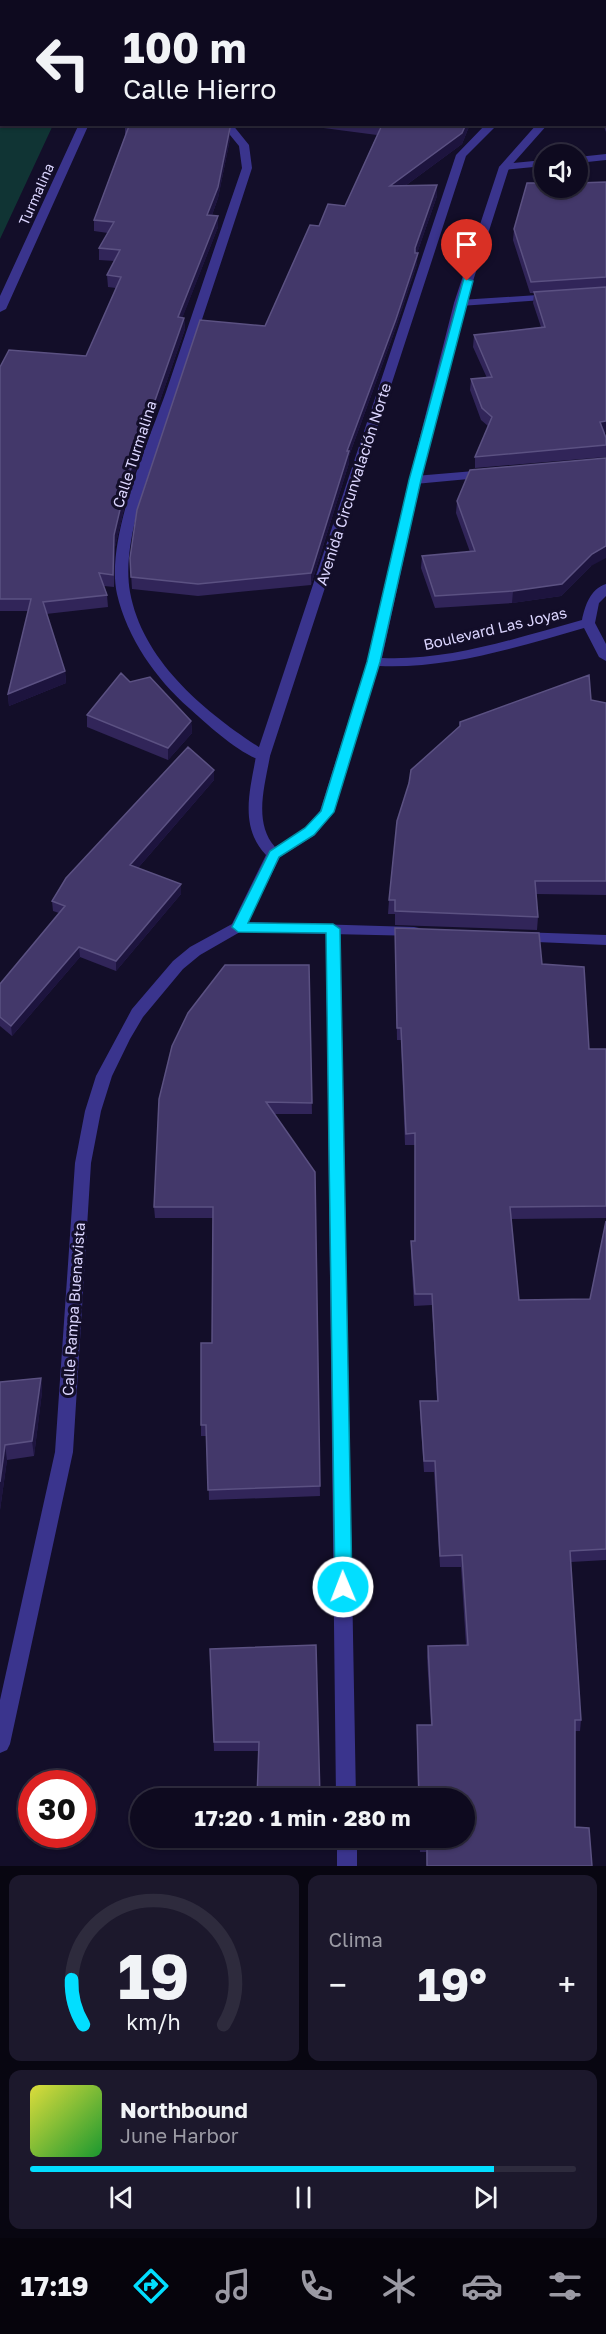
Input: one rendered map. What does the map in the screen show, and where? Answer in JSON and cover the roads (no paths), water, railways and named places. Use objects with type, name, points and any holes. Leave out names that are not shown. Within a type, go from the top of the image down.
[{"type":"street","name":"Turmalina","points":[[0,309],[83,126]]},
{"type":"street","name":"Calle Turmalina","points":[[228,126],[244,145],[247,168],[138,492],[126,533],[121,563],[123,589],[144,646],[214,723],[263,756]]},
{"type":"street","name":"Avenida Circunvalación Norte","points":[[274,854],[262,839],[258,828],[256,806],[263,756],[461,155],[491,126]]},
{"type":"street","points":[[428,933],[238,927],[274,854],[310,832],[327,812],[374,662],[415,480],[460,303],[504,167],[541,126]]},
{"type":"street","points":[[588,159],[606,157]]},
{"type":"street","points":[[504,167],[534,164]]},
{"type":"street","points":[[460,303],[561,296]]},
{"type":"street","points":[[415,480],[496,473]]},
{"type":"street","points":[[606,588],[593,602],[588,623],[606,657]]},
{"type":"street","name":"Boulevard Las Joyas","points":[[374,662],[396,664],[436,659],[588,623]]},
{"type":"street","name":"Calle Rampa Buenavista","points":[[0,1744],[64,1452],[83,1163],[93,1111],[104,1076],[137,1013],[162,982],[195,951],[238,927]]},
{"type":"street","points":[[333,929],[346,1788]]},
{"type":"street","points":[[499,936],[606,940]]},
{"type":"street","points":[[347,1848],[347,1866]]}]
